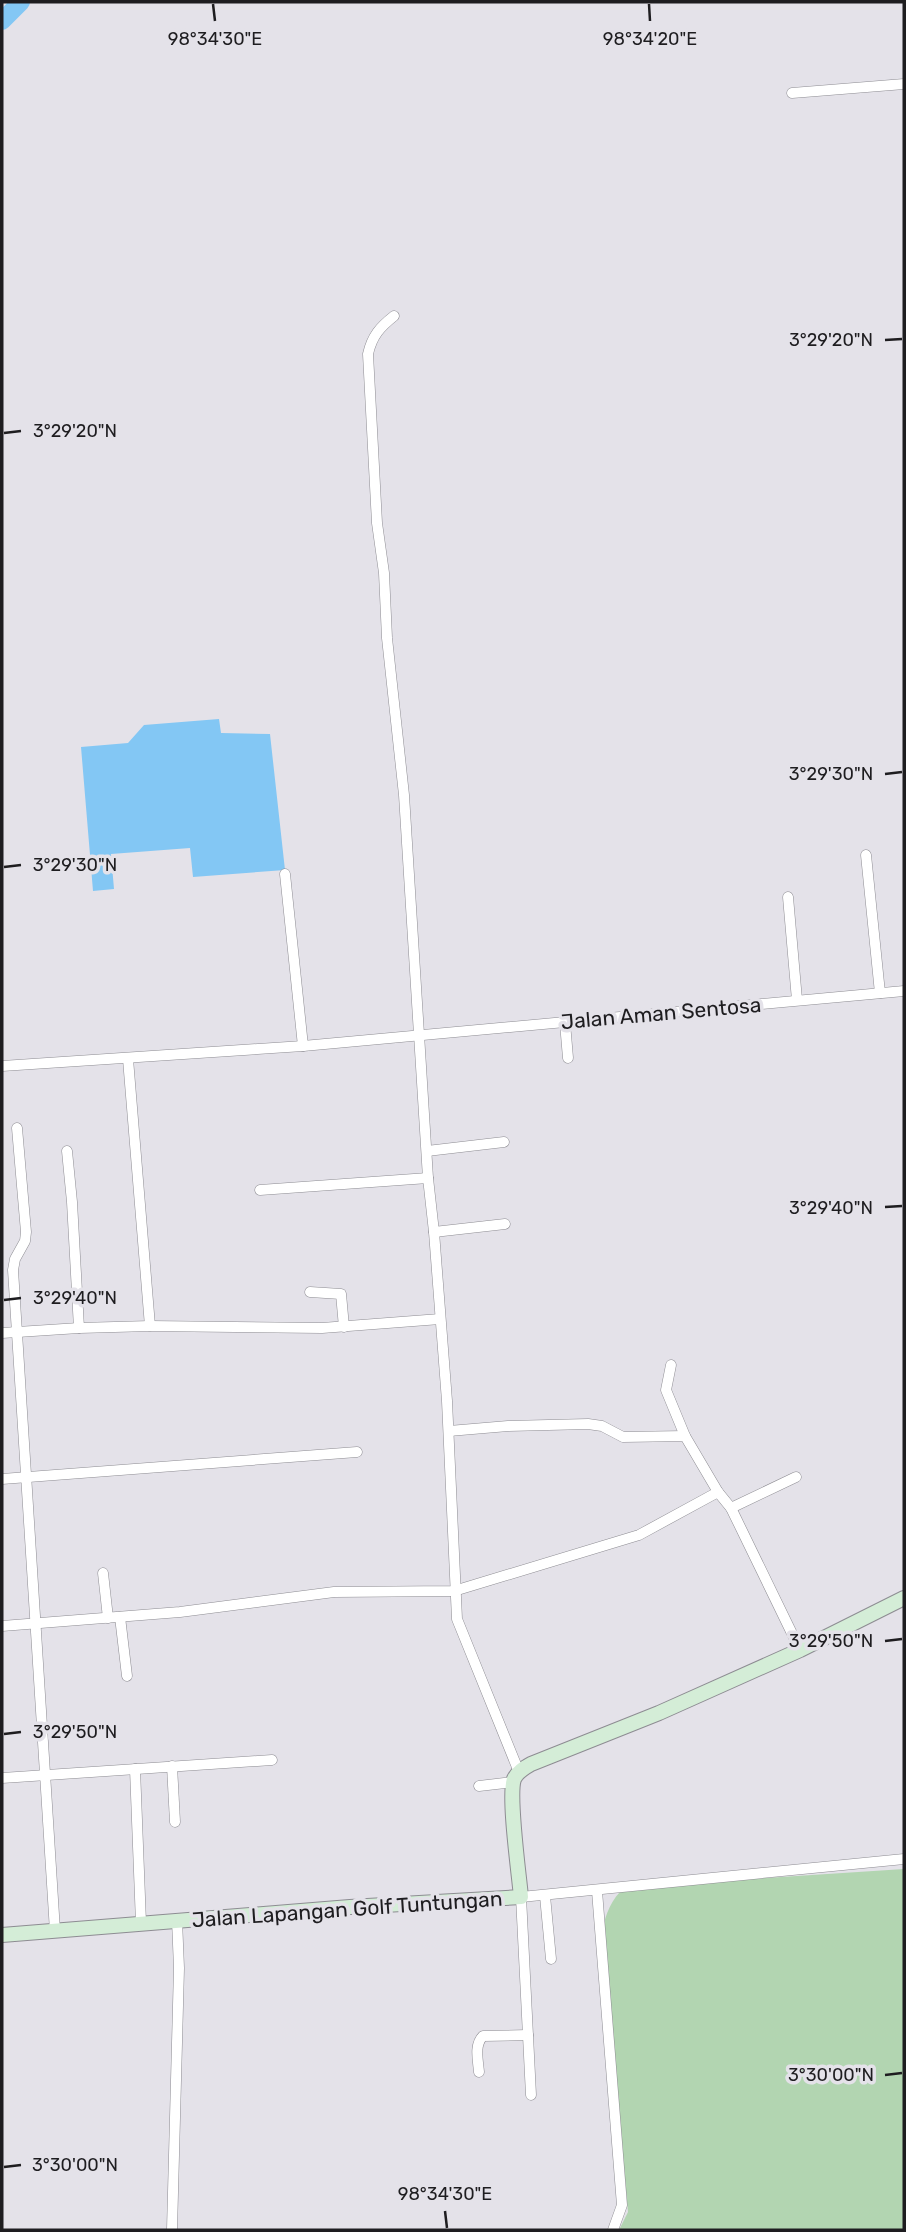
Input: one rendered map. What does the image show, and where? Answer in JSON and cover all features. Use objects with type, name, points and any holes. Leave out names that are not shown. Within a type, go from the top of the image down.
[{"type":"street","points":[[792,93],[904,84]]},
{"type":"street","points":[[394,316],[380,327],[371,341],[368,354],[377,523],[384,573],[387,638],[406,822],[428,1178],[449,1431],[455,1539],[454,1591],[458,1624],[516,1777]]},
{"type":"street","points":[[866,855],[880,993]]},
{"type":"street","points":[[285,874],[303,1046]]},
{"type":"street","points":[[788,897],[797,1000]]},
{"type":"street","name":"Jalan Aman Sentosa","points":[[2,1066],[303,1046],[904,991]]},
{"type":"street","points":[[565,1023],[568,1058]]},
{"type":"street","points":[[128,1059],[150,1326]]},
{"type":"street","points":[[17,1128],[26,1232],[25,1241],[14,1264],[16,1332],[55,1931]]},
{"type":"street","points":[[427,1151],[504,1142]]},
{"type":"street","points":[[67,1151],[79,1328]]},
{"type":"street","points":[[260,1191],[428,1178]]},
{"type":"street","points":[[434,1232],[505,1224]]},
{"type":"street","points":[[310,1292],[341,1294],[344,1327]]},
{"type":"street","points":[[2,1333],[150,1326],[344,1327],[440,1319]]},
{"type":"street","points":[[671,1365],[666,1390],[685,1436],[718,1492],[731,1508],[800,1650]]},
{"type":"street","points":[[449,1431],[588,1424],[602,1426],[623,1437],[685,1436]]},
{"type":"street","points":[[2,1479],[357,1452]]},
{"type":"street","points":[[731,1508],[796,1477]]},
{"type":"street","points":[[2,1626],[180,1612],[334,1592],[454,1591],[639,1535],[718,1492]]},
{"type":"street","points":[[103,1573],[108,1618]]},
{"type":"street","points":[[479,1786],[516,1777],[531,1764],[648,1717],[800,1650],[904,1598]]},
{"type":"street","points":[[120,1617],[127,1676]]},
{"type":"street","points":[[2,1778],[272,1760]]},
{"type":"street","points":[[172,1766],[175,1822]]},
{"type":"street","points":[[135,1769],[141,1923]]},
{"type":"street","name":"Jalan Lapangan Golf Tuntungan","points":[[2,1935],[177,1920],[521,1897],[513,1799],[516,1777]]},
{"type":"street","points":[[531,2095],[521,1897],[904,1859]]},
{"type":"street","points":[[597,1891],[622,2205],[612,2230]]},
{"type":"street","points":[[545,1896],[551,1959]]},
{"type":"street","points":[[172,2230],[179,1968],[177,1920]]},
{"type":"street","points":[[479,2072],[478,2041],[483,2036],[528,2035]]},
{"type":"green space","points":[[904,1869],[904,2230],[619,2230],[628,2212],[602,1930],[616,1897],[625,1887]]},
{"type":"water","points":[[219,719],[221,733],[270,734],[285,870],[193,877],[190,848],[111,854],[114,889],[93,891],[81,747],[128,743],[144,725]]},
{"type":"waterway","points":[[2,21],[21,2]]}]
